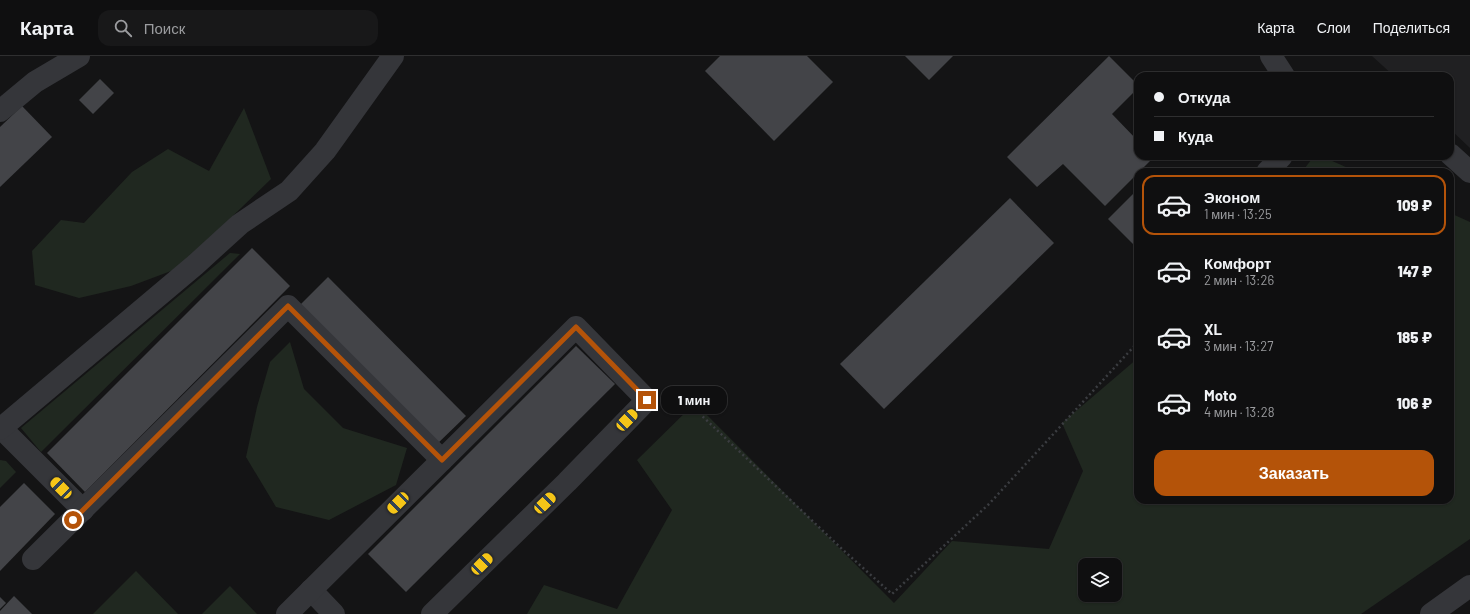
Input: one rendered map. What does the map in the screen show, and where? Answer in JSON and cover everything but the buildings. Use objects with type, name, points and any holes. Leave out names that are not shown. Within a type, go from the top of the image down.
[{"type":"street","points":[[0,111],[35,82],[79,56]]},
{"type":"street","points":[[83,510],[1,428],[195,265],[240,224],[289,191],[324,151],[392,56]]},
{"type":"street","points":[[1271,56],[1281,72]]},
{"type":"street","points":[[1454,158],[1470,172]]},
{"type":"street","points":[[1270,168],[1278,160]]},
{"type":"street","points":[[33,559],[288,306],[442,460]]},
{"type":"street","points":[[287,614],[576,327],[647,400],[567,482],[432,614]]},
{"type":"street","points":[[1431,614],[1470,586]]},
{"type":"street","points":[[311,590],[334,614]]},
{"type":"path","points":[[647,400],[680,394],[842,549],[892,594],[989,504],[1134,346]]},
{"type":"shaded area","points":[[1372,56],[1470,56],[1470,148],[1454,133],[1454,72],[1390,72]]},
{"type":"shaded area","points":[[244,108],[271,179],[179,268],[131,286],[79,298],[35,285],[32,251],[61,220],[84,223],[132,172],[168,149],[209,171]]},
{"type":"shaded area","points":[[1311,160],[1330,160],[1348,168],[1305,168]]},
{"type":"shaded area","points":[[1454,215],[1470,222],[1470,539],[1361,614],[527,614],[544,585],[617,609],[672,510],[637,460],[695,403],[894,603],[952,541],[1049,549],[1083,471],[1062,423],[1134,361],[1134,504],[1454,504]]},
{"type":"shaded area","points":[[230,253],[240,254],[41,452],[21,428]]},
{"type":"shaded area","points":[[290,342],[304,389],[343,428],[407,448],[396,485],[329,520],[276,507],[246,457],[257,407],[270,362]]},
{"type":"shaded area","points":[[0,460],[6,461],[16,472],[0,488]]},
{"type":"shaded area","points":[[136,571],[178,614],[93,614]]},
{"type":"shaded area","points":[[230,586],[257,614],[202,614]]},
{"type":"route","points":[[73,520],[288,306],[442,460],[576,327],[647,400]]}]
